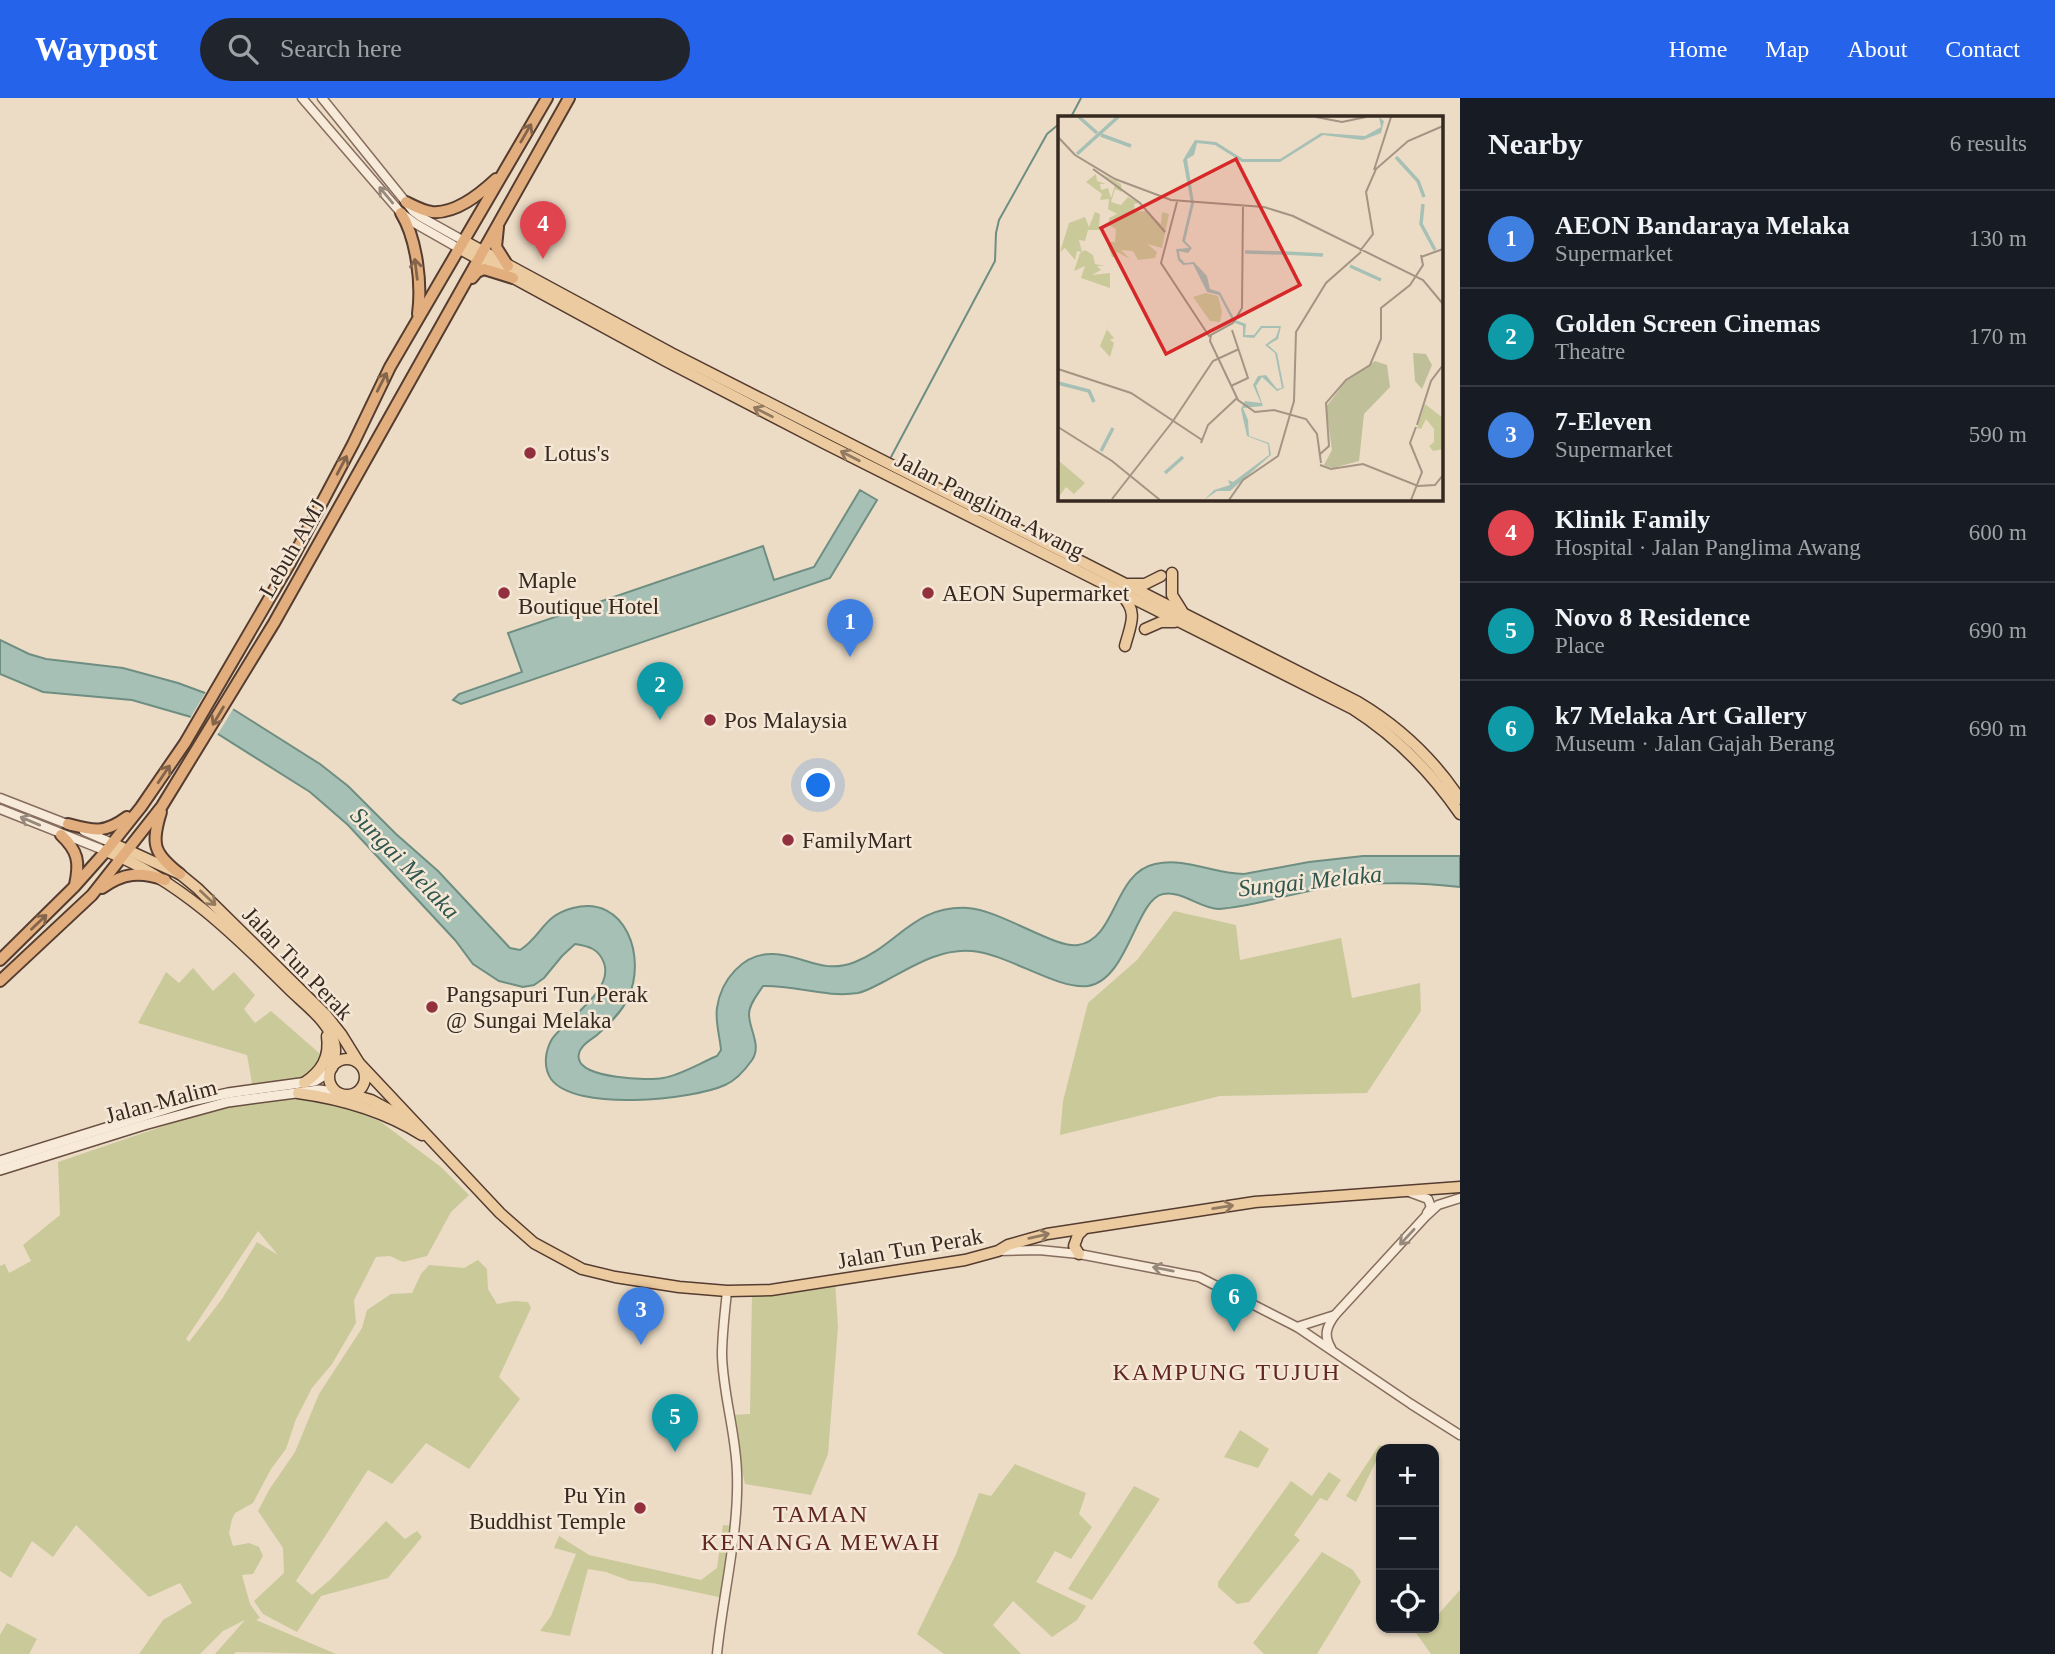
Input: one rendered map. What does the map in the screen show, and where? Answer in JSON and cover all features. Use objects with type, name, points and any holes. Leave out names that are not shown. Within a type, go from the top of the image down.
[{"type":"highway","name":"Lebuh AMJ","points":[[0,960],[75,887],[141,807],[185,743],[290,563],[390,367],[547,98]]},
{"type":"highway","name":"Lebuh AMJ","points":[[0,981],[92,895],[162,806],[198,750],[330,525],[569,98]]},
{"type":"highway","points":[[414,327],[420,296],[412,236],[403,208],[432,212],[453,209],[475,196],[506,169]]},
{"type":"highway","points":[[499,221],[496,247],[508,266]]},
{"type":"highway","points":[[458,295],[480,270],[491,270],[513,278]]},
{"type":"highway","points":[[162,806],[154,837],[155,846],[162,860],[180,874]]},
{"type":"highway","points":[[68,824],[92,830],[108,829],[141,807]]},
{"type":"highway","points":[[61,835],[74,848],[79,860],[75,887]]},
{"type":"highway","points":[[92,895],[128,874],[150,875],[164,880]]},
{"type":"main road","points":[[462,245],[480,255]]},
{"type":"main road","name":"Jalan Panglima Awang","points":[[480,255],[508,266],[1120,587]]},
{"type":"main road","name":"Jalan Panglima Awang","points":[[480,255],[513,278],[763,412],[1378,714],[1420,749],[1460,799]]},
{"type":"main road","points":[[1145,629],[1183,617],[1172,596],[1172,573]]},
{"type":"main road","points":[[1125,646],[1133,613],[1120,587],[1145,584],[1161,576]]},
{"type":"main road","name":"Jalan Panglima Awang","points":[[1183,617],[1374,723],[1415,757],[1460,814]]},
{"type":"main road","points":[[109,847],[126,853]]},
{"type":"main road","name":"Jalan Tun Perak","points":[[126,853],[180,874],[247,935],[326,1015],[359,1063],[513,1226],[534,1243],[582,1269],[614,1277],[727,1291],[771,1290],[928,1267],[998,1251],[1019,1241],[1047,1234],[1255,1202],[1460,1187]]},
{"type":"main road","name":"Jalan Tun Perak","points":[[126,853],[208,912],[320,1020],[334,1040],[335,1052],[331,1070]]},
{"type":"main road","points":[[304,1083],[313,1077],[326,1059],[327,1039],[320,1020]]},
{"type":"main road","points":[[344,1059],[359,1063],[365,1072],[365,1083],[352,1095],[336,1092],[330,1084],[331,1070],[344,1059]]},
{"type":"main road","name":"Jalan Malim","points":[[0,1161],[192,1101],[228,1093],[304,1083],[321,1079],[331,1070]]},
{"type":"main road","name":"Jalan Malim","points":[[0,1170],[228,1102],[328,1090],[336,1092]]},
{"type":"main road","points":[[298,1093],[357,1105],[399,1122],[437,1145]]},
{"type":"main road","name":"Jalan Tun Perak","points":[[352,1095],[377,1103],[419,1127]]},
{"type":"main road","points":[[1079,1254],[1075,1250],[1075,1240],[1083,1230]]},
{"type":"street","points":[[302,98],[403,208]]},
{"type":"street","points":[[326,100],[416,225],[462,245]]},
{"type":"street","points":[[0,797],[68,824],[109,847]]},
{"type":"street","points":[[0,809],[61,835],[109,847]]},
{"type":"street","points":[[1406,1191],[1424,1197],[1431,1203],[1425,1217]]},
{"type":"street","points":[[1337,1355],[1327,1341],[1326,1332],[1335,1315],[1425,1217],[1438,1205],[1460,1198]]},
{"type":"street","points":[[998,1251],[1039,1250],[1079,1254],[1199,1277],[1297,1327],[1460,1435]]},
{"type":"street","points":[[717,1654],[736,1514],[734,1430],[722,1356],[727,1291]]},
{"type":"street","points":[[1297,1327],[1335,1315]]},
{"type":"green space","points":[[1174,911],[1236,925],[1240,960],[1341,938],[1352,998],[1420,983],[1421,1011],[1367,1093],[1220,1096],[1060,1135],[1063,1101],[1088,1003],[1137,960]]},
{"type":"green space","points":[[193,968],[213,991],[234,972],[255,995],[244,1009],[255,1023],[271,1011],[326,1059],[313,1077],[313,1091],[381,1122],[441,1167],[469,1195],[451,1212],[427,1256],[403,1262],[390,1256],[376,1257],[354,1300],[356,1323],[332,1364],[312,1388],[296,1419],[286,1449],[271,1469],[253,1503],[235,1513],[232,1519],[229,1533],[233,1546],[249,1543],[259,1547],[263,1556],[253,1574],[242,1575],[250,1604],[260,1618],[256,1620],[336,1654],[215,1654],[245,1620],[223,1631],[200,1654],[139,1654],[163,1620],[192,1603],[180,1583],[149,1597],[76,1525],[53,1557],[32,1541],[11,1578],[0,1571],[0,1266],[5,1264],[9,1273],[31,1261],[23,1245],[60,1215],[58,1162],[196,1115],[223,1103],[228,1093],[253,1089],[247,1055],[138,1023],[166,972],[179,983]],"holes":[[[258,1231],[278,1255],[257,1242],[222,1299],[189,1342],[186,1339]]]},
{"type":"green space","points":[[478,1260],[487,1269],[488,1289],[497,1304],[528,1302],[531,1308],[499,1377],[520,1399],[469,1469],[426,1443],[392,1484],[368,1470],[296,1581],[312,1595],[331,1579],[386,1521],[405,1539],[417,1531],[422,1537],[388,1578],[321,1596],[297,1632],[263,1614],[254,1601],[284,1573],[283,1548],[258,1511],[295,1452],[319,1394],[362,1328],[367,1310],[391,1294],[412,1293],[421,1274],[429,1265],[464,1268]]},
{"type":"green space","points":[[835,1281],[838,1327],[828,1454],[811,1495],[745,1484],[730,1415],[750,1414],[752,1291]]},
{"type":"green space","points":[[1240,1430],[1269,1449],[1258,1468],[1224,1457]]},
{"type":"green space","points":[[1376,1450],[1376,1461],[1356,1502],[1346,1496]]},
{"type":"green space","points":[[1015,1464],[1086,1493],[1079,1514],[1092,1527],[1071,1559],[1055,1551],[1036,1582],[1086,1606],[1077,1620],[1052,1637],[1013,1601],[993,1625],[1021,1654],[944,1654],[917,1634],[956,1554],[979,1493],[991,1496]]},
{"type":"green space","points":[[1329,1472],[1341,1480],[1327,1501],[1320,1498],[1294,1535],[1300,1540],[1249,1602],[1237,1604],[1218,1587],[1218,1582],[1291,1481],[1312,1496]]},
{"type":"green space","points":[[1134,1486],[1160,1499],[1092,1600],[1068,1589]]},
{"type":"green space","points":[[723,1525],[735,1526],[723,1598],[653,1583],[630,1581],[588,1569],[570,1636],[540,1631],[551,1616],[576,1554],[554,1548],[559,1536],[589,1555],[701,1580],[717,1568]]},
{"type":"green space","points":[[1322,1552],[1353,1570],[1361,1582],[1317,1654],[1264,1654],[1253,1643]]},
{"type":"green space","points":[[1460,1590],[1460,1654],[1431,1654],[1416,1633],[1439,1633],[1439,1613]]},
{"type":"green space","points":[[7,1623],[37,1639],[29,1654],[0,1654],[0,1635]]},
{"type":"water","points":[[860,490],[877,500],[830,578],[461,704],[453,700],[459,694],[522,672],[508,633],[763,546],[774,580],[814,567]]},
{"type":"water","name":"Sungai Melaka","points":[[0,640],[46,659],[123,668],[178,683],[205,693],[236,711],[320,764],[348,786],[438,871],[510,948],[520,950],[563,911],[591,906],[607,911],[619,920],[633,948],[633,982],[622,1008],[606,1027],[584,1045],[579,1059],[591,1070],[616,1077],[663,1078],[684,1072],[717,1056],[721,1050],[717,1019],[719,998],[735,970],[752,958],[773,954],[823,965],[843,965],[870,955],[920,919],[949,909],[981,910],[1056,941],[1078,945],[1091,940],[1101,931],[1122,892],[1141,870],[1166,862],[1244,874],[1309,862],[1363,856],[1460,856],[1460,887],[1404,883],[1365,884],[1309,891],[1219,909],[1170,893],[1163,894],[1154,899],[1146,910],[1113,970],[1102,981],[1088,986],[1062,983],[1001,958],[960,951],[925,960],[858,993],[834,994],[763,986],[749,1010],[755,1054],[744,1071],[729,1083],[687,1095],[662,1098],[635,1100],[584,1096],[564,1089],[551,1079],[546,1059],[552,1039],[587,1004],[602,984],[604,963],[596,951],[575,944],[544,978],[534,985],[523,987],[499,981],[473,964],[455,940],[348,825],[310,792],[191,717],[132,700],[43,692],[0,674]]},
{"type":"pier","points":[[207,690],[235,706],[216,737],[189,720]]},
{"type":"waterway","points":[[1072,116],[1081,98]]},
{"type":"waterway","points":[[891,457],[995,261],[999,220],[1047,134],[1058,125]]},
{"type":"place","name":"Klinik Family","points":[[543,259]]},
{"type":"place","name":"Lotus's","points":[[530,453]]},
{"type":"place","name":"Maple Boutique Hotel","points":[[504,593]]},
{"type":"place","name":"AEON Supermarket","points":[[928,593]]},
{"type":"place","name":"AEON Bandaraya Melaka","points":[[850,657]]},
{"type":"place","name":"Golden Screen Cinemas","points":[[660,720]]},
{"type":"place","name":"Pos Malaysia","points":[[710,720]]},
{"type":"place","name":"FamilyMart","points":[[788,840]]},
{"type":"place","name":"Pangsapuri Tun Perak @ Sungai Melaka","points":[[432,1007]]},
{"type":"place","name":"k7 Melaka Art Gallery","points":[[1234,1332]]},
{"type":"place","name":"7-Eleven","points":[[641,1345]]},
{"type":"place","name":"Novo 8 Residence","points":[[675,1452]]},
{"type":"place","name":"Pu Yin Buddhist Temple","points":[[640,1508]]},
{"type":"district","name":"KAMPUNG TUJUH","points":[[1227,1372]]},
{"type":"district","name":"TAMAN KENANGA MEWAH","points":[[821,1528]]}]
